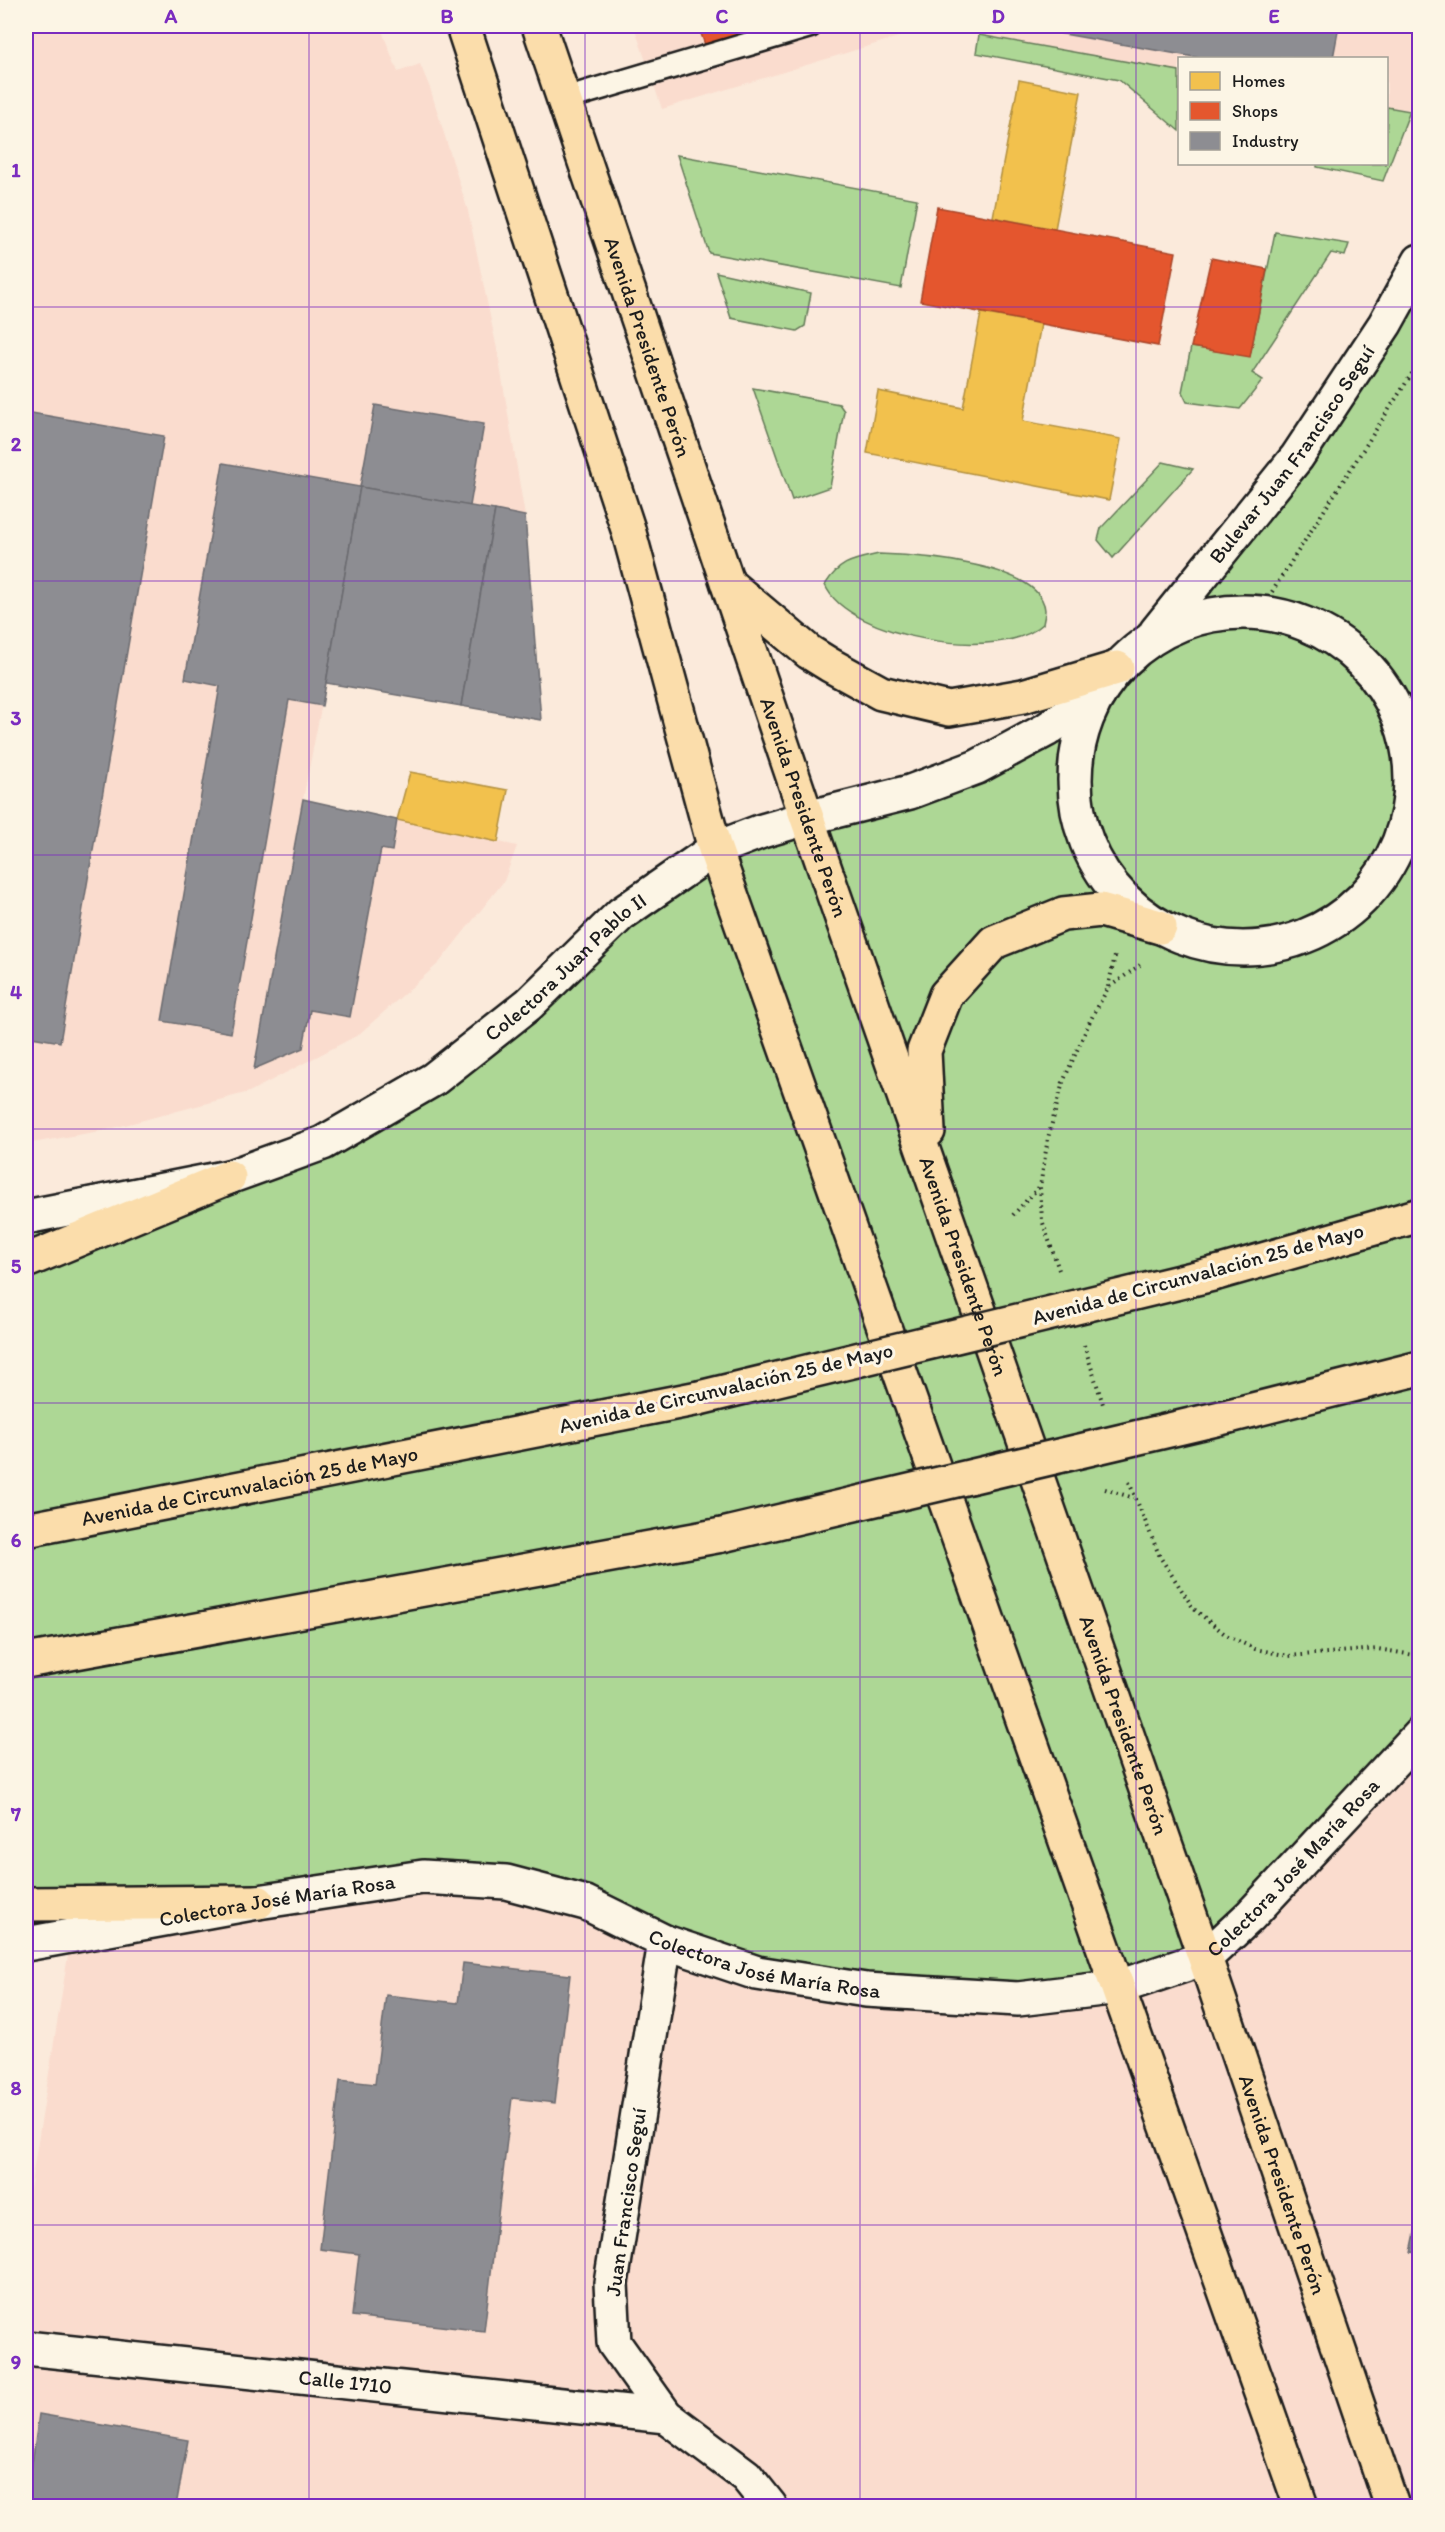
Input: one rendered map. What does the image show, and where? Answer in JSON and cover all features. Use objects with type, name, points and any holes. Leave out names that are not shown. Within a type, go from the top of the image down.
[{"type":"main road","points":[[463,26],[628,529],[715,849],[1301,2506]]},
{"type":"main road","name":"Avenida Presidente Perón","points":[[539,26],[807,818],[1205,1958],[1392,2506]]},
{"type":"main road","name":"Bulevar Juan Francisco Seguí","points":[[1151,638],[1297,458],[1385,324],[1419,261]]},
{"type":"main road","points":[[728,584],[809,652],[830,665],[881,693],[949,709],[1023,696],[1117,668]]},
{"type":"main road","points":[[1160,927],[1129,905],[1104,876],[1086,842],[1079,814],[1076,766],[1083,729],[1099,694],[1117,668],[1151,638],[1185,621],[1213,615],[1259,612],[1298,620],[1334,637],[1365,662],[1389,694],[1412,736],[1412,776],[1406,822],[1389,865]]},
{"type":"main road","name":"Colectora Juan Pablo II","points":[[26,1217],[229,1177],[323,1143],[434,1079],[529,1004],[621,914],[715,849],[762,831],[910,792],[977,767],[1046,730],[1099,694]]},
{"type":"main road","points":[[928,1163],[924,1050],[946,995],[994,942],[1063,914],[1101,910],[1160,927],[1200,944],[1244,950],[1287,944],[1328,927],[1363,900],[1419,829]]},
{"type":"main road","points":[[26,1261],[229,1177]]},
{"type":"main road","name":"Avenida de Circunvalación 25 de Mayo","points":[[26,1530],[699,1398],[1217,1273],[1419,1215]]},
{"type":"main road","points":[[26,1661],[722,1535],[1229,1416],[1419,1368]]},
{"type":"main road","name":"Colectora José María Rosa","points":[[26,1944],[258,1902],[423,1877],[506,1882],[585,1903],[664,1942],[757,1973],[866,1990],[1018,1999],[1119,1987],[1205,1958],[1258,1908],[1419,1734]]},
{"type":"main road","points":[[26,1904],[258,1902]]},
{"type":"main road","name":"Juan Francisco Seguí","points":[[664,1942],[611,2283],[614,2343],[666,2416],[746,2476],[770,2506]]},
{"type":"main road","name":"Calle 1710","points":[[26,2348],[666,2416]]},
{"type":"lane","points":[[564,99],[810,26]]},
{"type":"path","points":[[1259,612],[1419,361]]},
{"type":"path","points":[[1060,1275],[1042,1220],[1040,1187],[1047,1138],[1063,1082],[1090,1020],[1108,988],[1145,961],[1200,944]]},
{"type":"path","points":[[1013,1215],[1040,1187]]},
{"type":"path","points":[[1083,1342],[1105,1409]]},
{"type":"path","points":[[1128,1476],[1135,1498],[1161,1557],[1194,1609],[1226,1635],[1256,1649],[1289,1656],[1378,1649],[1419,1656]]},
{"type":"path","points":[[1105,1489],[1135,1498]]},
{"type":"shaded area","points":[[26,26],[380,26],[398,72],[420,64],[430,88],[468,211],[498,354],[525,516],[541,720],[326,683],[303,799],[517,846],[504,881],[439,963],[358,1035],[249,1092],[106,1130],[26,1144]]},
{"type":"shaded area","points":[[634,26],[1419,26],[1419,82],[1410,111],[1388,107],[1388,57],[1178,57],[1178,71],[931,27],[662,109]]},
{"type":"shaded area","points":[[1419,1734],[1419,2506],[26,2506],[26,2215],[71,1937]]},
{"type":"green space","points":[[979,35],[1178,71],[1178,130],[1119,80],[976,53]]},
{"type":"green space","points":[[1388,107],[1410,111],[1383,181],[1317,167],[1317,165],[1388,165]]},
{"type":"green space","points":[[677,155],[917,199],[901,288],[709,253]]},
{"type":"green space","points":[[1275,232],[1349,244],[1345,256],[1331,253],[1252,373],[1263,380],[1240,409],[1187,402],[1182,392],[1191,347],[1250,356]]},
{"type":"green space","points":[[1419,261],[1419,1734],[1250,1916],[1119,1987],[866,1990],[506,1882],[26,1944],[26,1217],[323,1143],[715,849],[977,767],[1121,665],[1151,638]]},
{"type":"green space","points":[[716,272],[811,293],[805,326],[797,331],[731,318]]},
{"type":"green space","points":[[753,388],[839,404],[844,411],[830,487],[792,500]]},
{"type":"green space","points":[[1163,462],[1193,469],[1113,558],[1098,540],[1101,528]]},
{"type":"green space","points":[[879,554],[946,560],[1000,572],[1022,582],[1038,594],[1045,610],[1043,624],[1023,636],[994,642],[962,643],[927,639],[893,631],[863,619],[839,604],[825,585],[842,566]]},
{"type":"building: Homes","points":[[1019,80],[1081,92],[1055,229],[993,217]]},
{"type":"building: Homes","points":[[981,313],[1041,324],[1023,421],[1121,439],[1109,500],[867,453],[878,391],[963,408]]},
{"type":"building: Homes","points":[[410,772],[508,790],[498,842],[397,820]]},
{"type":"building: Shops","points":[[698,26],[739,26],[742,34],[706,47]]},
{"type":"building: Shops","points":[[937,207],[1176,252],[1158,346],[920,301]]},
{"type":"building: Shops","points":[[1211,258],[1267,269],[1250,357],[1191,347]]},
{"type":"building: Industry","points":[[1018,26],[1339,26],[1333,57],[1194,57]]},
{"type":"building: Industry","points":[[375,405],[484,424],[470,506],[360,487]]},
{"type":"building: Industry","points":[[26,412],[164,436],[60,1042],[26,1036]]},
{"type":"building: Industry","points":[[223,463],[360,487],[322,706],[289,700],[231,1033],[162,1021],[220,686],[185,679]]},
{"type":"building: Industry","points":[[360,487],[495,510],[461,706],[326,683]]},
{"type":"building: Industry","points":[[495,510],[525,516],[541,720],[461,706]]},
{"type":"building: Industry","points":[[303,799],[397,820],[392,851],[381,849],[350,1017],[310,1010],[303,1048],[254,1069]]},
{"type":"building: Industry","points":[[463,1963],[570,1975],[555,2103],[512,2098],[484,2331],[352,2316],[359,2254],[320,2249],[340,2080],[375,2084],[386,1995],[458,2003]]},
{"type":"building: Industry","points":[[1416,2228],[1420,2228],[1420,2253],[1411,2252]]},
{"type":"building: Industry","points":[[39,2414],[188,2440],[176,2506],[26,2506]]}]
